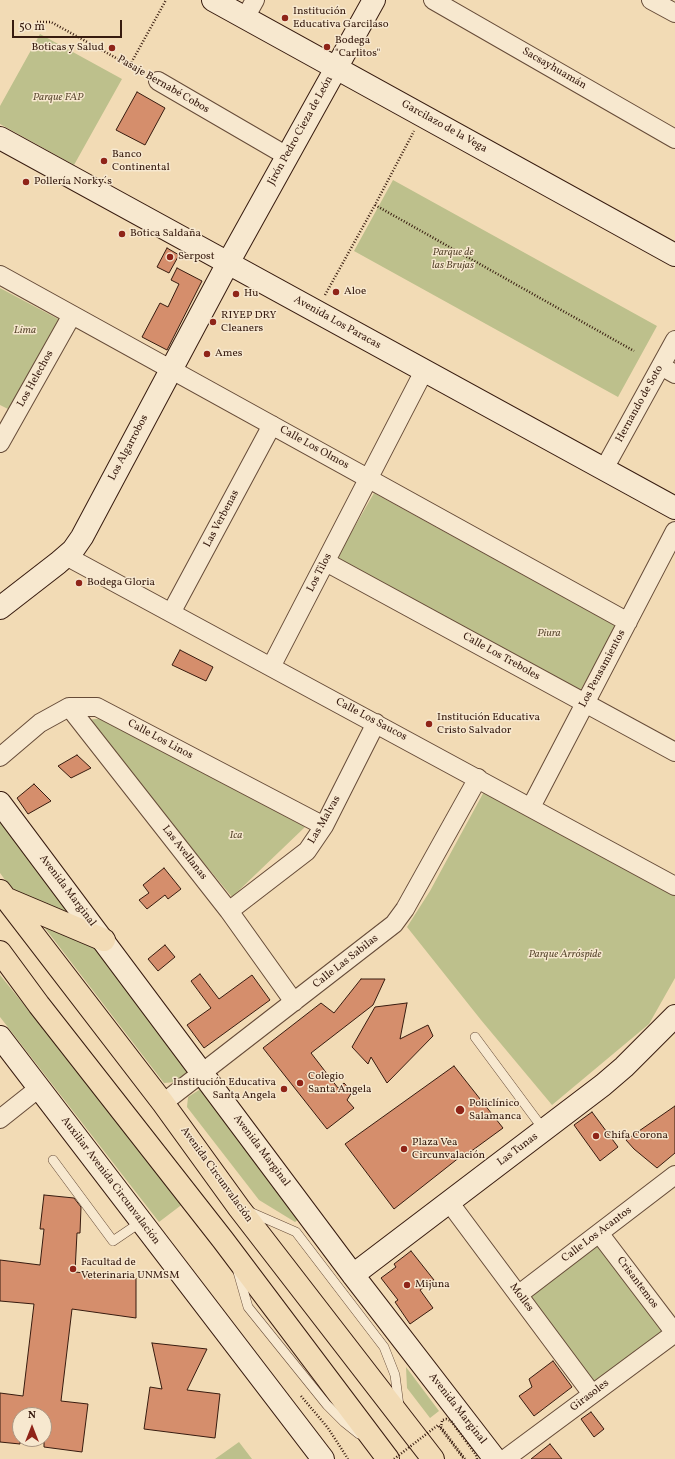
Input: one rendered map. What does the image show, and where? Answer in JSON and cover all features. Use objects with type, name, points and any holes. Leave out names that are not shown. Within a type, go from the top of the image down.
[{"type":"main road","points":[[3,895],[104,940]]},
{"type":"main road","name":"Avenida Circunvalación","points":[[3,895],[163,1103],[239,1208],[433,1459]]},
{"type":"main road","points":[[4,961],[223,1240],[388,1456]]},
{"type":"street","name":"Garcilazo de la Vega","points":[[213,0],[250,9],[336,68],[675,255]]},
{"type":"street","name":"Jirón Pedro Cieza de León","points":[[228,263],[374,0]]},
{"type":"street","name":"Sacsayhuamán","points":[[433,0],[675,138]]},
{"type":"street","points":[[651,0],[675,13]]},
{"type":"street","name":"Pasaje Bernabé Cobos","points":[[158,82],[288,156]]},
{"type":"street","name":"Avenida Los Paracas","points":[[0,138],[675,508]]},
{"type":"street","name":"Los Algarrobos","points":[[0,608],[66,556],[82,538],[228,263]]},
{"type":"street","name":"Calle Los Olmos","points":[[0,275],[628,622]]},
{"type":"street","name":"Los Helechos","points":[[0,442],[72,315]]},
{"type":"street","name":"Hernando de Soto","points":[[604,469],[668,370],[675,340]]},
{"type":"street","name":"Los Tilos","points":[[271,667],[424,371]]},
{"type":"street","name":"Las Verbenas","points":[[170,613],[272,425]]},
{"type":"street","name":"Los Pensamientos","points":[[531,807],[675,531]]},
{"type":"street","name":"Calle Los Saucos","points":[[66,556],[675,886]]},
{"type":"street","name":"Calle Los Treboles","points":[[326,562],[675,752]]},
{"type":"street","points":[[0,757],[40,724],[69,707]]},
{"type":"street","name":"Calle Los Linos","points":[[69,707],[97,707],[324,826]]},
{"type":"street","name":"Las Avellanas","points":[[69,707],[229,911],[294,1002]]},
{"type":"street","name":"Las Malvas","points":[[229,911],[307,851],[324,826],[376,723]]},
{"type":"street","name":"Calle Las Sabilas","points":[[163,1103],[394,924],[405,909],[478,778]]},
{"type":"street","name":"Avenida Marginal","points":[[0,803],[104,940],[353,1275],[495,1459]]},
{"type":"street","name":"Las Tunas","points":[[353,1275],[544,1130],[624,1067],[675,1016]]},
{"type":"street","name":"Auxiliar Avenida Circunvalación","points":[[0,1037],[322,1459]]},
{"type":"street","points":[[0,1119],[39,1088]]},
{"type":"street","name":"Calle Los Acantos","points":[[518,1295],[675,1175]]},
{"type":"street","name":"Molles","points":[[449,1202],[592,1394]]},
{"type":"street","name":"Crisantemos","points":[[599,1233],[675,1333]]},
{"type":"street","name":"Girasoles","points":[[505,1459],[675,1333]]},
{"type":"lane","points":[[475,1037],[544,1130]]},
{"type":"lane","points":[[53,1160],[113,1240],[142,1222]]},
{"type":"lane","points":[[239,1208],[296,1232],[384,1347],[395,1375],[401,1418]]},
{"type":"path","points":[[130,65],[166,0]]},
{"type":"path","name":"Pasaje Bernabé Cobos","points":[[37,22],[51,22],[158,82]]},
{"type":"path","points":[[316,312],[375,205],[422,115]]},
{"type":"path","points":[[375,205],[634,351]]},
{"type":"path","points":[[301,1396],[328,1428],[347,1459]]},
{"type":"path","points":[[465,1459],[441,1427],[443,1420],[446,1419],[451,1421],[476,1454],[477,1459]]},
{"type":"path","points":[[388,1456],[438,1425],[465,1459]]},
{"type":"green space","name":"Parque FAP","points":[[40,34],[122,79],[74,165],[0,124],[0,106]]},
{"type":"green space","name":"Parque de las Brujas","points":[[393,180],[657,326],[618,397],[354,251]]},
{"type":"green space","name":"Lima","points":[[0,288],[60,320],[8,409],[0,405]]},
{"type":"green space","name":"Piura","points":[[374,493],[616,626],[578,695],[335,561]]},
{"type":"green space","name":"Ica","points":[[105,718],[305,827],[232,897],[86,720]]},
{"type":"green space","name":"Parque Arróspide","points":[[486,788],[675,895],[675,978],[649,1024],[552,1105],[481,1020],[407,927],[430,891]]},
{"type":"green space","points":[[0,817],[81,920],[14,892],[0,873]]},
{"type":"green space","points":[[38,919],[109,955],[189,1071],[184,1077],[176,1082],[164,1083]]},
{"type":"green space","points":[[0,975],[184,1203],[159,1222],[0,1017]]},
{"type":"green space","points":[[199,1090],[209,1091],[304,1215],[295,1222],[259,1200],[187,1107],[188,1097]]},
{"type":"green space","points":[[597,1240],[670,1333],[593,1389],[522,1295]]},
{"type":"green space","points":[[406,1367],[439,1411],[430,1418],[407,1388]]},
{"type":"green space","points":[[239,1442],[252,1459],[215,1459]]},
{"type":"building","points":[[137,92],[165,108],[145,145],[116,130]]},
{"type":"building","points":[[167,248],[179,255],[169,273],[157,267]]},
{"type":"building","points":[[177,268],[202,281],[167,350],[142,337],[160,303],[168,307],[179,284],[171,280]]},
{"type":"building","points":[[180,650],[213,667],[206,681],[172,665]]},
{"type":"building","points":[[77,755],[91,768],[71,778],[58,766]]},
{"type":"building","points":[[34,784],[51,801],[28,814],[17,798]]},
{"type":"building","points":[[164,868],[181,889],[168,899],[165,895],[147,909],[139,900],[149,893],[143,885]]},
{"type":"building","points":[[165,945],[175,957],[158,971],[148,959]]},
{"type":"building","points":[[200,974],[219,999],[252,975],[270,1000],[204,1048],[187,1025],[211,1008],[191,981]]},
{"type":"building","points":[[361,979],[385,979],[373,1005],[311,1053],[338,1088],[344,1083],[352,1092],[347,1100],[354,1108],[327,1129],[263,1048],[321,1003],[334,1013]]},
{"type":"building","points":[[407,1003],[400,1039],[428,1025],[433,1036],[387,1083],[371,1057],[368,1064],[352,1047],[375,1007]]},
{"type":"building","name":"Plaza Vea Circunvalación","points":[[454,1066],[503,1128],[466,1155],[465,1153],[394,1209],[345,1144]]},
{"type":"building","points":[[675,1106],[675,1153],[657,1168],[634,1149],[626,1140]]},
{"type":"building","name":"Chifa Corona","points":[[592,1112],[618,1147],[600,1161],[574,1125]]},
{"type":"building","points":[[44,1195],[74,1198],[81,1207],[80,1233],[77,1233],[75,1272],[136,1278],[136,1318],[72,1309],[61,1401],[88,1404],[82,1452],[44,1447],[52,1447],[52,1407],[12,1407],[12,1443],[0,1442],[0,1393],[23,1396],[34,1304],[0,1301],[0,1260],[40,1265],[44,1229],[40,1229]]},
{"type":"building","name":"Mijuna","points":[[411,1251],[434,1280],[420,1290],[433,1308],[410,1324],[395,1302],[398,1300],[381,1278],[396,1267],[394,1264]]},
{"type":"building","points":[[152,1343],[207,1349],[187,1390],[220,1394],[215,1438],[144,1429],[150,1387],[162,1389]]},
{"type":"building","points":[[553,1361],[572,1387],[534,1416],[519,1396],[532,1387],[529,1379]]},
{"type":"building","points":[[591,1412],[604,1429],[594,1437],[581,1419]]},
{"type":"building","points":[[550,1444],[562,1459],[531,1459]]},
{"type":"place","name":"Institución Educativa Garcilaso","points":[[285,18]]},
{"type":"place","name":"Bodega \"Carlitos\"","points":[[327,47]]},
{"type":"place","name":"Boticas y Salud","points":[[112,48]]},
{"type":"place","name":"Banco Continental","points":[[104,161]]},
{"type":"place","name":"Pollería Norky´s","points":[[26,182]]},
{"type":"place","name":"Botica Saldaña","points":[[122,234]]},
{"type":"place","name":"Serpost","points":[[170,257]]},
{"type":"place","name":"Aloe","points":[[336,292]]},
{"type":"place","name":"Hu","points":[[236,294]]},
{"type":"place","name":"RIYEP DRY Cleaners","points":[[213,322]]},
{"type":"place","name":"Ames","points":[[207,354]]},
{"type":"place","name":"Bodega Gloria","points":[[79,583]]},
{"type":"place","name":"Institución Educativa Cristo Salvador","points":[[429,724]]},
{"type":"place","name":"Colegio Santa Angela","points":[[300,1083]]},
{"type":"place","name":"Institución Educativa Santa Angela","points":[[284,1089]]},
{"type":"place","name":"Policlínico Salamanca","points":[[460,1110]]},
{"type":"place","name":"Chifa Corona","points":[[596,1136]]},
{"type":"place","name":"Plaza Vea Circunvalación","points":[[404,1149]]},
{"type":"place","name":"Facultad de Veterinaria UNMSM","points":[[73,1269]]},
{"type":"place","name":"Mijuna","points":[[407,1285]]}]
